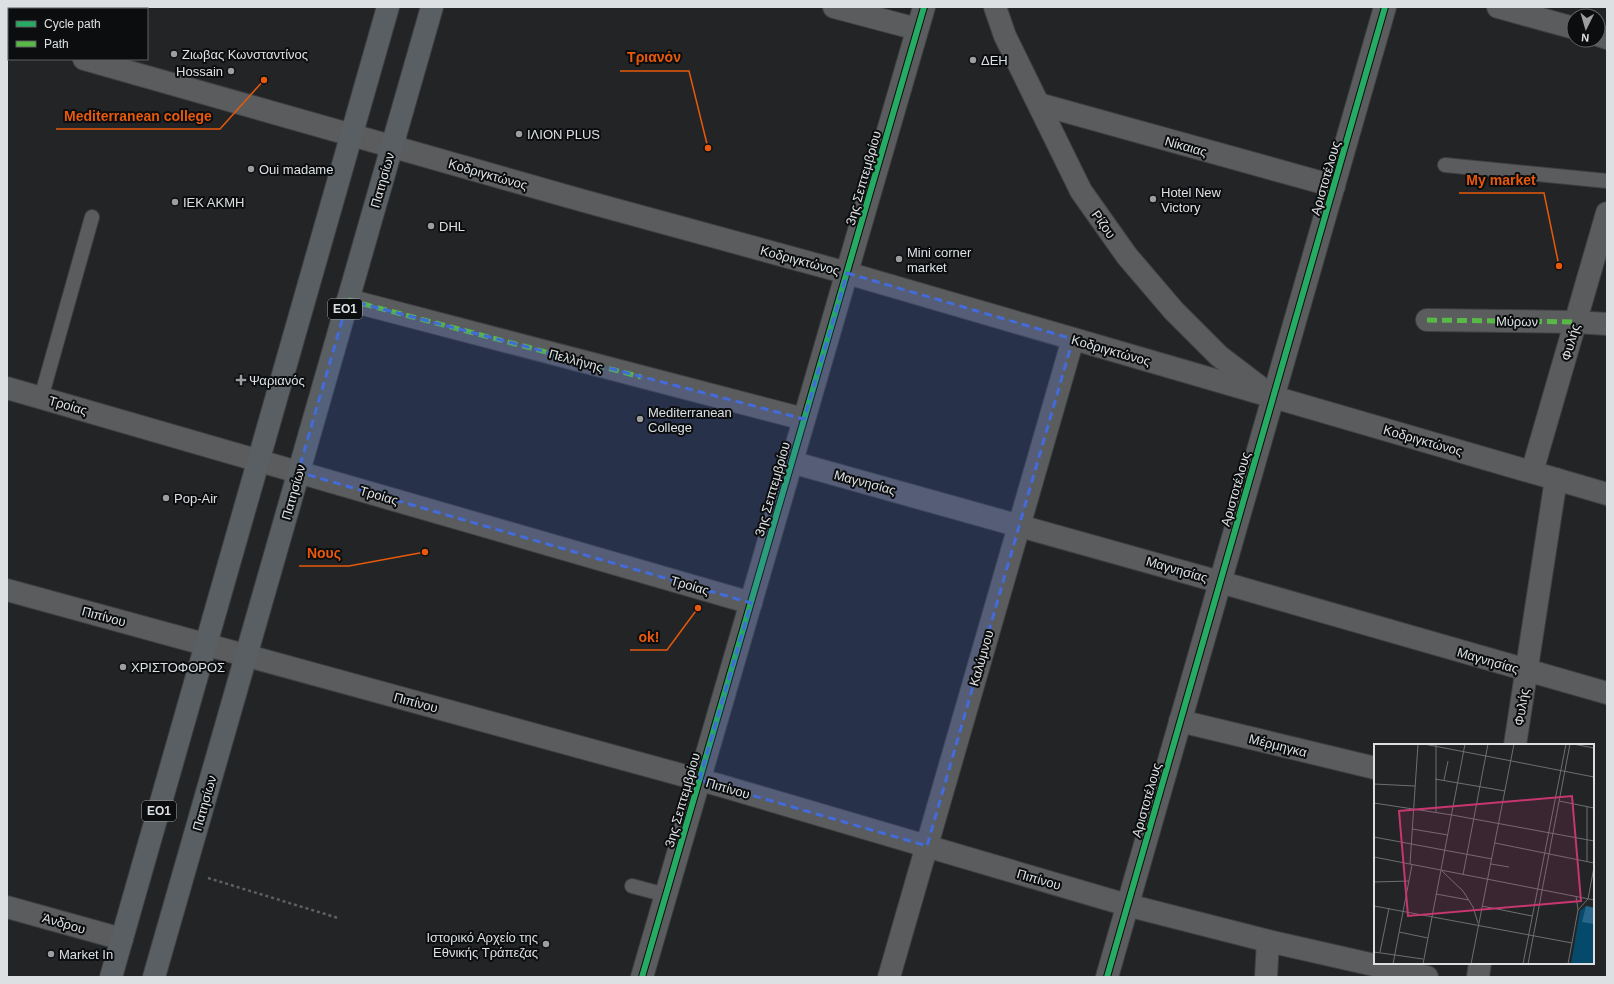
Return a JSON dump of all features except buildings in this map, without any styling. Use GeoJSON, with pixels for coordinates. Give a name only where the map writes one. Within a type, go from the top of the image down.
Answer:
{"type":"FeatureCollection","features":[{"type":"Feature","properties":{"kind":"main road","name":"ΕΟ1"},"geometry":{"type":"LineString","coordinates":[[111,977],[388,7]]}},
{"type":"Feature","properties":{"kind":"main road","name":"Πατησίων"},"geometry":{"type":"LineString","coordinates":[[154,977],[432,7]]}},
{"type":"Feature","properties":{"kind":"street"},"geometry":{"type":"LineString","coordinates":[[834,7],[917,30]]}},
{"type":"Feature","properties":{"kind":"street","name":"3ης Σεπτεμβρίου"},"geometry":{"type":"LineString","coordinates":[[642,977],[924,7]]}},
{"type":"Feature","properties":{"kind":"street","name":"Ρίζου"},"geometry":{"type":"LineString","coordinates":[[995,7],[1005,36],[1081,191],[1127,256],[1174,311],[1218,356],[1273,397]]}},
{"type":"Feature","properties":{"kind":"street","name":"Αριστοτέλους"},"geometry":{"type":"LineString","coordinates":[[1107,977],[1385,7]]}},
{"type":"Feature","properties":{"kind":"street"},"geometry":{"type":"LineString","coordinates":[[1498,7],[1566,26]]}},
{"type":"Feature","properties":{"kind":"street","name":"Κοδριγκτώνος"},"geometry":{"type":"LineString","coordinates":[[88,60],[584,201],[847,273],[1607,494]]}},
{"type":"Feature","properties":{"kind":"street","name":"Νίκαιας"},"geometry":{"type":"LineString","coordinates":[[1039,104],[1334,186]]}},
{"type":"Feature","properties":{"kind":"street","name":"Φυλής"},"geometry":{"type":"LineString","coordinates":[[1532,472],[1607,213]]}},
{"type":"Feature","properties":{"kind":"street","name":"Πελλήνης"},"geometry":{"type":"LineString","coordinates":[[348,300],[804,419]]}},
{"type":"Feature","properties":{"kind":"street","name":"Μύρων"},"geometry":{"type":"LineString","coordinates":[[1427,320],[1576,322],[1607,324]]}},
{"type":"Feature","properties":{"kind":"street","name":"Καλύμνου"},"geometry":{"type":"LineString","coordinates":[[889,977],[1073,339]]}},
{"type":"Feature","properties":{"kind":"street","name":"Τροίας"},"geometry":{"type":"LineString","coordinates":[[7,388],[751,602]]}},
{"type":"Feature","properties":{"kind":"street","name":"Μαγνησίας"},"geometry":{"type":"LineString","coordinates":[[791,462],[1020,525],[1607,693]]}},
{"type":"Feature","properties":{"kind":"street","name":"Φυλής"},"geometry":{"type":"LineString","coordinates":[[1515,744],[1556,479]]}},
{"type":"Feature","properties":{"kind":"street","name":"Πιπίνου"},"geometry":{"type":"LineString","coordinates":[[7,590],[699,780],[1127,905],[1268,941],[1427,977]]}},
{"type":"Feature","properties":{"kind":"street","name":"Μέρμηγκα"},"geometry":{"type":"LineString","coordinates":[[1180,721],[1374,768]]}},
{"type":"Feature","properties":{"kind":"street","name":"Άνδρου"},"geometry":{"type":"LineString","coordinates":[[7,907],[122,939]]}},
{"type":"Feature","properties":{"kind":"street"},"geometry":{"type":"LineString","coordinates":[[1266,977],[1268,941]]}},
{"type":"Feature","properties":{"kind":"street"},"geometry":{"type":"LineString","coordinates":[[1478,977],[1480,964]]}},
{"type":"Feature","properties":{"kind":"lane"},"geometry":{"type":"LineString","coordinates":[[1446,164],[1607,181]]}},
{"type":"Feature","properties":{"kind":"lane"},"geometry":{"type":"LineString","coordinates":[[42,398],[92,217]]}},
{"type":"Feature","properties":{"kind":"lane"},"geometry":{"type":"LineString","coordinates":[[632,886],[666,895]]}},
{"type":"Feature","properties":{"kind":"path"},"geometry":{"type":"LineString","coordinates":[[205,877],[338,918]]}},
{"type":"Feature","properties":{"kind":"highlighted area"},"geometry":{"type":"Polygon","coordinates":[[[847,273],[1073,339],[927,846],[699,780],[751,603],[298,472],[348,300],[804,419],[847,273]]]}},
{"type":"Feature","properties":{"kind":"marked path"},"geometry":{"type":"LineString","coordinates":[[348,300],[641,377]]}},
{"type":"Feature","properties":{"kind":"marked path"},"geometry":{"type":"LineString","coordinates":[[1427,320],[1576,322]]}},
{"type":"Feature","properties":{"kind":"cycle path"},"geometry":{"type":"LineString","coordinates":[[642,977],[924,7]]}},
{"type":"Feature","properties":{"kind":"cycle path"},"geometry":{"type":"LineString","coordinates":[[1107,977],[1385,7]]}},
{"type":"Feature","properties":{"kind":"place","name":"Ζιωβας Κωνσταντίνος"},"geometry":{"type":"Point","coordinates":[174,54]}},
{"type":"Feature","properties":{"kind":"place","name":"ΔΕΗ"},"geometry":{"type":"Point","coordinates":[973,60]}},
{"type":"Feature","properties":{"kind":"place","name":"Hossain"},"geometry":{"type":"Point","coordinates":[231,71]}},
{"type":"Feature","properties":{"kind":"place","name":"Mediterranean college"},"geometry":{"type":"Point","coordinates":[264,80]}},
{"type":"Feature","properties":{"kind":"place","name":"ΙΛΙΟΝ PLUS"},"geometry":{"type":"Point","coordinates":[519,134]}},
{"type":"Feature","properties":{"kind":"place","name":"Τριανόν"},"geometry":{"type":"Point","coordinates":[708,148]}},
{"type":"Feature","properties":{"kind":"place","name":"Oui madame"},"geometry":{"type":"Point","coordinates":[251,169]}},
{"type":"Feature","properties":{"kind":"place","name":"Hotel New Victory"},"geometry":{"type":"Point","coordinates":[1153,199]}},
{"type":"Feature","properties":{"kind":"place","name":"ΙΕΚ ΑΚΜΗ"},"geometry":{"type":"Point","coordinates":[175,202]}},
{"type":"Feature","properties":{"kind":"place","name":"DHL"},"geometry":{"type":"Point","coordinates":[431,226]}},
{"type":"Feature","properties":{"kind":"place","name":"Mini corner market"},"geometry":{"type":"Point","coordinates":[899,259]}},
{"type":"Feature","properties":{"kind":"place","name":"My market"},"geometry":{"type":"Point","coordinates":[1559,266]}},
{"type":"Feature","properties":{"kind":"place","name":"Ψαριανός"},"geometry":{"type":"Point","coordinates":[241,380]}},
{"type":"Feature","properties":{"kind":"place","name":"Mediterranean College"},"geometry":{"type":"Point","coordinates":[640,419]}},
{"type":"Feature","properties":{"kind":"place","name":"Pop-Air"},"geometry":{"type":"Point","coordinates":[166,498]}},
{"type":"Feature","properties":{"kind":"place","name":"Νους"},"geometry":{"type":"Point","coordinates":[425,552]}},
{"type":"Feature","properties":{"kind":"place","name":"ok!"},"geometry":{"type":"Point","coordinates":[698,608]}},
{"type":"Feature","properties":{"kind":"place","name":"ΧΡΙΣΤΟΦΟΡΟΣ"},"geometry":{"type":"Point","coordinates":[123,667]}},
{"type":"Feature","properties":{"kind":"place","name":"Ιστορικό Αρχείο της Εθνικής Τράπεζας"},"geometry":{"type":"Point","coordinates":[546,944]}},
{"type":"Feature","properties":{"kind":"place","name":"Market In"},"geometry":{"type":"Point","coordinates":[51,954]}}]}
